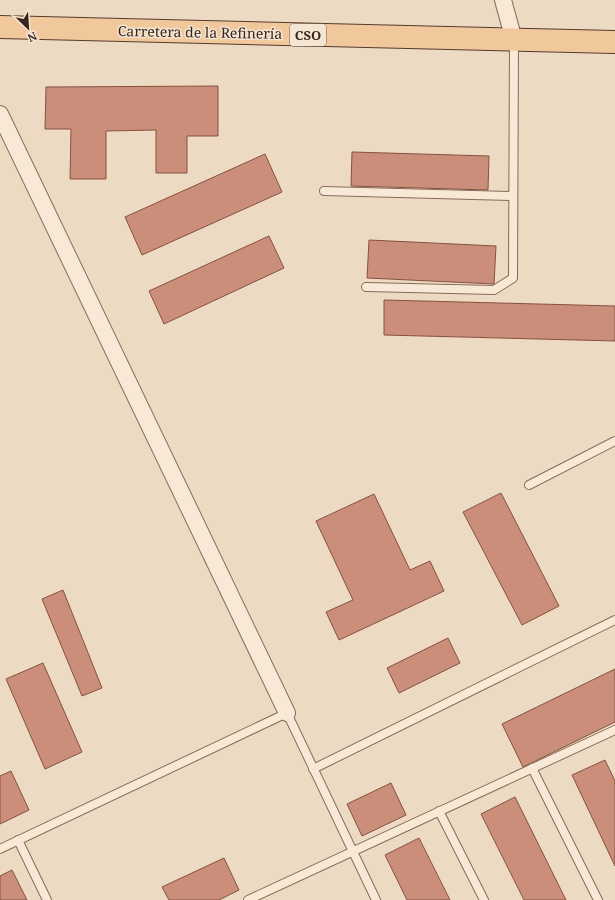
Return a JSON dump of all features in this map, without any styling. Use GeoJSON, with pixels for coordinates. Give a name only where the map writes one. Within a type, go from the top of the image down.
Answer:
{"type":"FeatureCollection","features":[{"type":"Feature","properties":{"kind":"main road","name":"Carretera de la Refinería"},"geometry":{"type":"LineString","coordinates":[[0,27],[615,42]]}},
{"type":"Feature","properties":{"kind":"street"},"geometry":{"type":"LineString","coordinates":[[503,0],[514,40]]}},
{"type":"Feature","properties":{"kind":"street"},"geometry":{"type":"LineString","coordinates":[[0,114],[287,713]]}},
{"type":"Feature","properties":{"kind":"lane"},"geometry":{"type":"LineString","coordinates":[[366,287],[494,290],[513,278],[514,40]]}},
{"type":"Feature","properties":{"kind":"lane"},"geometry":{"type":"LineString","coordinates":[[324,191],[513,196]]}},
{"type":"Feature","properties":{"kind":"lane"},"geometry":{"type":"LineString","coordinates":[[529,485],[615,441]]}},
{"type":"Feature","properties":{"kind":"lane"},"geometry":{"type":"LineString","coordinates":[[313,769],[615,620]]}},
{"type":"Feature","properties":{"kind":"lane"},"geometry":{"type":"LineString","coordinates":[[0,849],[287,713],[376,900]]}},
{"type":"Feature","properties":{"kind":"lane"},"geometry":{"type":"LineString","coordinates":[[248,900],[615,730]]}},
{"type":"Feature","properties":{"kind":"lane"},"geometry":{"type":"LineString","coordinates":[[532,768],[598,900]]}},
{"type":"Feature","properties":{"kind":"lane"},"geometry":{"type":"LineString","coordinates":[[439,811],[484,900]]}},
{"type":"Feature","properties":{"kind":"lane"},"geometry":{"type":"LineString","coordinates":[[18,840],[47,900]]}},
{"type":"Feature","properties":{"kind":"building"},"geometry":{"type":"Polygon","coordinates":[[[218,86],[218,136],[187,136],[187,173],[156,173],[156,130],[106,131],[106,179],[70,179],[71,129],[45,129],[46,87],[218,86]]]}},
{"type":"Feature","properties":{"kind":"building"},"geometry":{"type":"Polygon","coordinates":[[[352,152],[489,156],[488,190],[351,186],[352,152]]]}},
{"type":"Feature","properties":{"kind":"building"},"geometry":{"type":"Polygon","coordinates":[[[265,154],[282,192],[142,255],[125,217],[265,154]]]}},
{"type":"Feature","properties":{"kind":"building"},"geometry":{"type":"Polygon","coordinates":[[[269,236],[284,268],[164,324],[149,291],[269,236]]]}},
{"type":"Feature","properties":{"kind":"building"},"geometry":{"type":"Polygon","coordinates":[[[369,240],[496,246],[494,284],[367,278],[369,240]]]}},
{"type":"Feature","properties":{"kind":"building"},"geometry":{"type":"Polygon","coordinates":[[[384,300],[615,306],[615,341],[384,335],[384,300]]]}},
{"type":"Feature","properties":{"kind":"building"},"geometry":{"type":"Polygon","coordinates":[[[501,493],[559,606],[522,625],[463,512],[501,493]]]}},
{"type":"Feature","properties":{"kind":"building"},"geometry":{"type":"Polygon","coordinates":[[[374,494],[410,570],[430,561],[444,591],[339,640],[326,612],[353,600],[316,521],[374,494]]]}},
{"type":"Feature","properties":{"kind":"building"},"geometry":{"type":"Polygon","coordinates":[[[63,590],[102,688],[82,696],[42,599],[63,590]]]}},
{"type":"Feature","properties":{"kind":"building"},"geometry":{"type":"Polygon","coordinates":[[[448,638],[460,663],[399,693],[387,668],[448,638]]]}},
{"type":"Feature","properties":{"kind":"building"},"geometry":{"type":"Polygon","coordinates":[[[43,663],[82,752],[45,769],[6,679],[43,663]]]}},
{"type":"Feature","properties":{"kind":"building"},"geometry":{"type":"Polygon","coordinates":[[[615,669],[615,722],[523,767],[502,724],[615,669]]]}},
{"type":"Feature","properties":{"kind":"building"},"geometry":{"type":"Polygon","coordinates":[[[605,760],[615,781],[615,866],[572,775],[605,760]]]}},
{"type":"Feature","properties":{"kind":"building"},"geometry":{"type":"Polygon","coordinates":[[[11,771],[29,810],[0,824],[0,776],[11,771]]]}},
{"type":"Feature","properties":{"kind":"building"},"geometry":{"type":"Polygon","coordinates":[[[391,783],[406,815],[362,836],[347,804],[391,783]]]}},
{"type":"Feature","properties":{"kind":"building"},"geometry":{"type":"Polygon","coordinates":[[[515,797],[566,900],[524,900],[481,814],[515,797]]]}},
{"type":"Feature","properties":{"kind":"building"},"geometry":{"type":"Polygon","coordinates":[[[419,838],[450,900],[407,900],[385,855],[419,838]]]}},
{"type":"Feature","properties":{"kind":"building"},"geometry":{"type":"Polygon","coordinates":[[[224,858],[239,890],[219,900],[169,900],[162,887],[224,858]]]}},
{"type":"Feature","properties":{"kind":"building"},"geometry":{"type":"Polygon","coordinates":[[[12,870],[27,900],[0,900],[0,876],[12,870]]]}}]}
